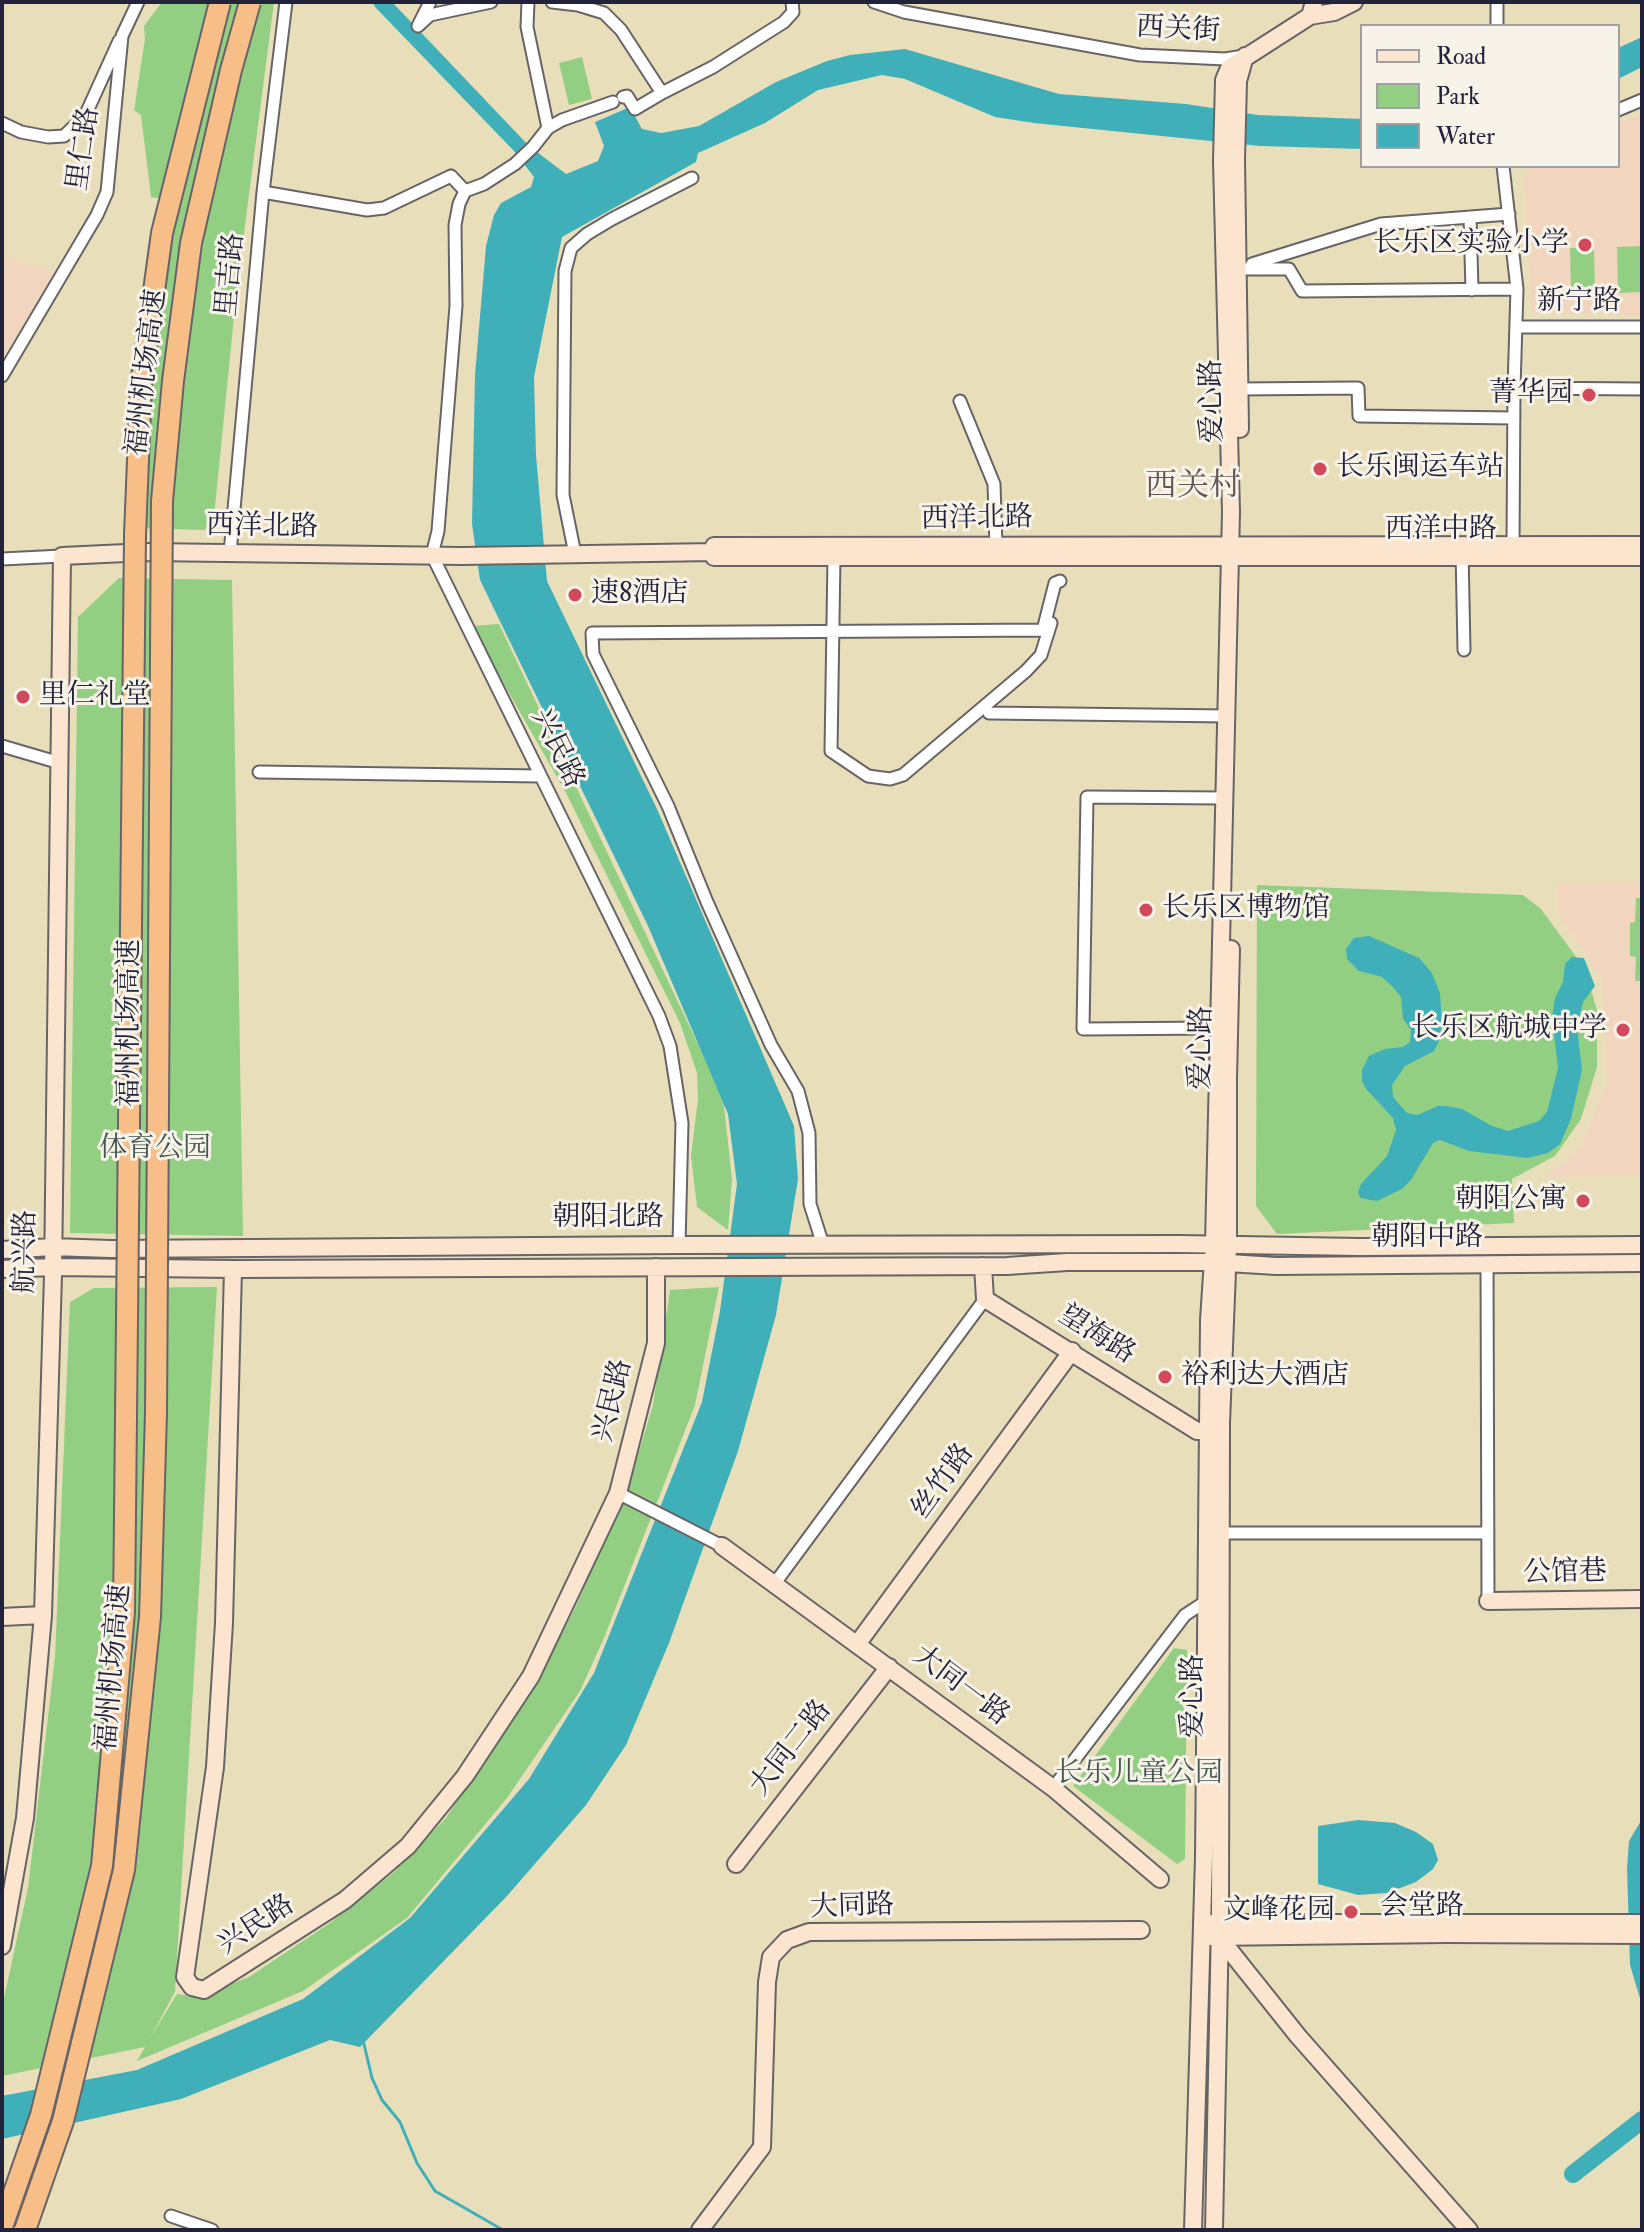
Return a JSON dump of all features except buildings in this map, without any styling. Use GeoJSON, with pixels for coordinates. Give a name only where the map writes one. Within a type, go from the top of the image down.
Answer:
{"type":"FeatureCollection","features":[{"type":"Feature","properties":{"kind":"highway","name":"福州机场高速"},"geometry":{"type":"LineString","coordinates":[[2,2227],[41,2115],[102,1866],[124,1612],[135,535],[141,385],[162,233],[220,2]]}},
{"type":"Feature","properties":{"kind":"highway","name":"福州机场高速"},"geometry":{"type":"LineString","coordinates":[[25,2230],[63,2121],[124,1870],[144,1680],[150,1617],[156,1413],[162,501],[173,381],[191,243],[250,2]]}},
{"type":"Feature","properties":{"kind":"main road"},"geometry":{"type":"LineString","coordinates":[[1245,56],[1312,9],[1334,12],[1354,2]]}},
{"type":"Feature","properties":{"kind":"main road","name":"爱心路"},"geometry":{"type":"LineString","coordinates":[[1214,2230],[1220,1930],[1218,1028],[1235,550],[1229,160],[1231,81],[1245,56]]}},
{"type":"Feature","properties":{"kind":"main road","name":"爱心路"},"geometry":{"type":"LineString","coordinates":[[1193,2230],[1202,1930],[1208,1431],[1228,1078],[1239,389],[1232,270]]}},
{"type":"Feature","properties":{"kind":"main road","name":"西洋北路"},"geometry":{"type":"LineString","coordinates":[[62,556],[147,552],[552,555],[1070,544],[1235,550]]}},
{"type":"Feature","properties":{"kind":"main road","name":"西洋中路"},"geometry":{"type":"LineString","coordinates":[[1462,551],[1513,545],[1642,545]]}},
{"type":"Feature","properties":{"kind":"main road","name":"西洋北路"},"geometry":{"type":"LineString","coordinates":[[714,552],[834,557],[1235,550]]}},
{"type":"Feature","properties":{"kind":"main road","name":"西洋中路"},"geometry":{"type":"LineString","coordinates":[[1235,550],[1462,551],[1642,557]]}},
{"type":"Feature","properties":{"kind":"main road","name":"航兴路"},"geometry":{"type":"LineString","coordinates":[[2,1946],[25,1818],[43,1615],[53,1267],[62,556]]}},
{"type":"Feature","properties":{"kind":"main road","name":"朝阳北路"},"geometry":{"type":"LineString","coordinates":[[2,1250],[53,1247],[823,1245],[1220,1253]]}},
{"type":"Feature","properties":{"kind":"main road","name":"朝阳中路"},"geometry":{"type":"LineString","coordinates":[[1220,1253],[1360,1247],[1642,1245]]}},
{"type":"Feature","properties":{"kind":"main road"},"geometry":{"type":"LineString","coordinates":[[1440,1246],[1440,1265]]}},
{"type":"Feature","properties":{"kind":"main road","name":"朝阳北路"},"geometry":{"type":"LineString","coordinates":[[2,1269],[983,1266],[1220,1253]]}},
{"type":"Feature","properties":{"kind":"main road","name":"朝阳中路"},"geometry":{"type":"LineString","coordinates":[[1220,1253],[1276,1266],[1642,1263]]}},
{"type":"Feature","properties":{"kind":"main road"},"geometry":{"type":"LineString","coordinates":[[983,1266],[985,1299]]}},
{"type":"Feature","properties":{"kind":"main road","name":"兴民路"},"geometry":{"type":"LineString","coordinates":[[233,1269],[224,1623],[215,1767],[185,1977],[192,1987],[204,1990],[345,1900],[408,1846],[465,1776],[531,1676],[618,1493],[656,1343],[656,1267]]}},
{"type":"Feature","properties":{"kind":"main road","name":"望海路"},"geometry":{"type":"LineString","coordinates":[[985,1299],[1197,1431],[1208,1431]]}},
{"type":"Feature","properties":{"kind":"main road","name":"丝竹路"},"geometry":{"type":"LineString","coordinates":[[858,1643],[1072,1351]]}},
{"type":"Feature","properties":{"kind":"main road","name":"大同一路"},"geometry":{"type":"LineString","coordinates":[[722,1546],[1053,1788],[1160,1879]]}},
{"type":"Feature","properties":{"kind":"main road","name":"公馆巷"},"geometry":{"type":"LineString","coordinates":[[1488,1601],[1642,1599]]}},
{"type":"Feature","properties":{"kind":"main road"},"geometry":{"type":"LineString","coordinates":[[2,1617],[43,1615]]}},
{"type":"Feature","properties":{"kind":"main road","name":"大同二路"},"geometry":{"type":"LineString","coordinates":[[736,1864],[889,1667]]}},
{"type":"Feature","properties":{"kind":"main road","name":"会堂路"},"geometry":{"type":"LineString","coordinates":[[1220,1930],[1596,1929],[1642,1923]]}},
{"type":"Feature","properties":{"kind":"main road","name":"会堂路"},"geometry":{"type":"LineString","coordinates":[[1596,1929],[1642,1935]]}},
{"type":"Feature","properties":{"kind":"main road","name":"大同路"},"geometry":{"type":"LineString","coordinates":[[700,2230],[762,2147],[767,1982],[771,1957],[787,1940],[809,1932],[1141,1930]]}},
{"type":"Feature","properties":{"kind":"main road"},"geometry":{"type":"LineString","coordinates":[[1202,1930],[1220,1930],[1298,2036],[1469,2230]]}},
{"type":"Feature","properties":{"kind":"street","name":"里仁路"},"geometry":{"type":"LineString","coordinates":[[2,376],[97,215],[107,192],[122,36],[138,2]]}},
{"type":"Feature","properties":{"kind":"street","name":"里吉路"},"geometry":{"type":"LineString","coordinates":[[230,553],[263,192],[286,2]]}},
{"type":"Feature","properties":{"kind":"street"},"geometry":{"type":"LineString","coordinates":[[430,2],[418,26],[430,15],[491,2]]}},
{"type":"Feature","properties":{"kind":"street"},"geometry":{"type":"LineString","coordinates":[[528,2],[527,27],[548,128]]}},
{"type":"Feature","properties":{"kind":"street"},"geometry":{"type":"LineString","coordinates":[[552,2],[578,5],[604,13],[621,30],[662,93]]}},
{"type":"Feature","properties":{"kind":"street"},"geometry":{"type":"LineString","coordinates":[[432,555],[438,531],[455,321],[455,225],[465,191],[484,184],[515,164],[548,128],[562,120],[627,96],[635,109],[713,67],[784,22],[793,12],[792,2]]}},
{"type":"Feature","properties":{"kind":"street","name":"西关街"},"geometry":{"type":"LineString","coordinates":[[874,2],[904,12],[1140,55],[1225,59],[1245,56]]}},
{"type":"Feature","properties":{"kind":"street"},"geometry":{"type":"LineString","coordinates":[[1497,2],[1497,24]]}},
{"type":"Feature","properties":{"kind":"street"},"geometry":{"type":"LineString","coordinates":[[2,123],[21,132],[48,137],[64,136],[85,116],[122,36]]}},
{"type":"Feature","properties":{"kind":"street"},"geometry":{"type":"LineString","coordinates":[[1620,109],[1642,100]]}},
{"type":"Feature","properties":{"kind":"street"},"geometry":{"type":"LineString","coordinates":[[1503,168],[1517,289],[1513,545]]}},
{"type":"Feature","properties":{"kind":"street"},"geometry":{"type":"LineString","coordinates":[[263,192],[367,210],[384,208],[451,176],[465,191]]}},
{"type":"Feature","properties":{"kind":"street"},"geometry":{"type":"LineString","coordinates":[[575,554],[563,495],[565,271],[571,248],[612,219],[692,178]]}},
{"type":"Feature","properties":{"kind":"street"},"geometry":{"type":"LineString","coordinates":[[1232,270],[1381,224],[1509,214]]}},
{"type":"Feature","properties":{"kind":"street"},"geometry":{"type":"LineString","coordinates":[[1470,217],[1472,290]]}},
{"type":"Feature","properties":{"kind":"street"},"geometry":{"type":"LineString","coordinates":[[1232,270],[1289,269],[1302,291],[1517,289]]}},
{"type":"Feature","properties":{"kind":"street","name":"新宁路"},"geometry":{"type":"LineString","coordinates":[[1516,327],[1642,327]]}},
{"type":"Feature","properties":{"kind":"street"},"geometry":{"type":"LineString","coordinates":[[1239,389],[1358,388],[1359,416],[1514,418]]}},
{"type":"Feature","properties":{"kind":"street"},"geometry":{"type":"LineString","coordinates":[[1514,388],[1642,389]]}},
{"type":"Feature","properties":{"kind":"street"},"geometry":{"type":"LineString","coordinates":[[960,401],[994,484],[996,547]]}},
{"type":"Feature","properties":{"kind":"street"},"geometry":{"type":"LineString","coordinates":[[1462,551],[1464,650]]}},
{"type":"Feature","properties":{"kind":"street","name":"兴民路"},"geometry":{"type":"LineString","coordinates":[[432,555],[659,1016],[670,1046],[682,1123],[679,1245]]}},
{"type":"Feature","properties":{"kind":"street"},"geometry":{"type":"LineString","coordinates":[[834,557],[831,751],[868,776],[890,779],[903,775],[1041,655],[1060,581],[1063,555]]}},
{"type":"Feature","properties":{"kind":"street"},"geometry":{"type":"LineString","coordinates":[[2,559],[62,556]]}},
{"type":"Feature","properties":{"kind":"street"},"geometry":{"type":"LineString","coordinates":[[823,1245],[810,1204],[809,1133],[798,1091],[771,1045],[668,806],[593,654],[592,633],[1043,630],[1055,583],[1060,581]]}},
{"type":"Feature","properties":{"kind":"street"},"geometry":{"type":"LineString","coordinates":[[989,713],[1227,716]]}},
{"type":"Feature","properties":{"kind":"street"},"geometry":{"type":"LineString","coordinates":[[2,746],[60,763]]}},
{"type":"Feature","properties":{"kind":"street"},"geometry":{"type":"LineString","coordinates":[[259,772],[540,776]]}},
{"type":"Feature","properties":{"kind":"street"},"geometry":{"type":"LineString","coordinates":[[1218,1028],[1083,1029],[1087,797],[1225,798]]}},
{"type":"Feature","properties":{"kind":"street"},"geometry":{"type":"LineString","coordinates":[[1487,1264],[1488,1601]]}},
{"type":"Feature","properties":{"kind":"street"},"geometry":{"type":"LineString","coordinates":[[775,1583],[985,1299]]}},
{"type":"Feature","properties":{"kind":"street"},"geometry":{"type":"LineString","coordinates":[[618,1493],[722,1546]]}},
{"type":"Feature","properties":{"kind":"street"},"geometry":{"type":"LineString","coordinates":[[1221,1533],[1488,1533]]}},
{"type":"Feature","properties":{"kind":"street"},"geometry":{"type":"LineString","coordinates":[[1053,1788],[1185,1615],[1208,1600]]}},
{"type":"Feature","properties":{"kind":"street"},"geometry":{"type":"LineString","coordinates":[[171,2216],[212,2230]]}},
{"type":"Feature","properties":{"kind":"shaded area","name":"长乐区实验小学"},"geometry":{"type":"Polygon","coordinates":[[[1642,114],[1642,315],[1532,313],[1524,176],[1530,168],[1620,168],[1620,124],[1642,114]]]}},
{"type":"Feature","properties":{"kind":"shaded area"},"geometry":{"type":"Polygon","coordinates":[[[2,256],[55,272],[2,359],[2,256]]]}},
{"type":"Feature","properties":{"kind":"shaded area","name":"长乐区航城中学"},"geometry":{"type":"Polygon","coordinates":[[[1642,882],[1642,1176],[1546,1177],[1581,1147],[1607,1082],[1602,979],[1558,913],[1558,883],[1642,882]]]}},
{"type":"Feature","properties":{"kind":"green space"},"geometry":{"type":"Polygon","coordinates":[[[162,2],[274,2],[237,287],[214,517],[205,530],[138,528],[146,400],[173,201],[151,197],[141,115],[134,110],[145,39],[144,26],[162,2]]]}},
{"type":"Feature","properties":{"kind":"green space"},"geometry":{"type":"Polygon","coordinates":[[[582,57],[592,99],[569,105],[559,63],[582,57]]]}},
{"type":"Feature","properties":{"kind":"green space"},"geometry":{"type":"Polygon","coordinates":[[[1642,246],[1642,292],[1618,293],[1617,247],[1642,246]]]}},
{"type":"Feature","properties":{"kind":"green space"},"geometry":{"type":"Polygon","coordinates":[[[1570,248],[1594,248],[1595,294],[1571,294],[1570,248]]]}},
{"type":"Feature","properties":{"kind":"green space","name":"体育公园"},"geometry":{"type":"Polygon","coordinates":[[[119,578],[232,580],[243,1236],[70,1233],[78,617],[119,578]]]}},
{"type":"Feature","properties":{"kind":"green space"},"geometry":{"type":"Polygon","coordinates":[[[499,624],[723,1097],[732,1179],[728,1230],[697,1207],[691,1156],[698,1099],[697,1073],[680,1023],[566,793],[471,626],[499,624]]]}},
{"type":"Feature","properties":{"kind":"green space"},"geometry":{"type":"Polygon","coordinates":[[[1257,885],[1523,895],[1541,909],[1585,969],[1597,1010],[1597,1067],[1581,1119],[1555,1156],[1512,1179],[1514,1223],[1277,1234],[1256,1206],[1257,885]]]}},
{"type":"Feature","properties":{"kind":"green space"},"geometry":{"type":"Polygon","coordinates":[[[1636,898],[1642,898],[1642,981],[1635,981],[1636,957],[1630,956],[1630,923],[1635,922],[1636,898]]]}},
{"type":"Feature","properties":{"kind":"green space"},"geometry":{"type":"Polygon","coordinates":[[[217,1287],[175,1992],[150,2038],[177,1994],[198,1997],[249,1977],[330,1923],[393,1873],[446,1818],[543,1671],[578,1602],[630,1482],[653,1405],[670,1290],[719,1287],[695,1405],[604,1638],[580,1691],[507,1798],[407,1918],[303,1991],[137,2061],[145,2047],[2,2076],[2,2007],[28,1888],[55,1657],[70,1302],[94,1288],[217,1287]]]}},
{"type":"Feature","properties":{"kind":"green space","name":"长乐儿童公园"},"geometry":{"type":"Polygon","coordinates":[[[1174,1648],[1187,1650],[1185,1859],[1177,1864],[1073,1786],[1174,1648]]]}},
{"type":"Feature","properties":{"kind":"water"},"geometry":{"type":"Polygon","coordinates":[[[372,2],[392,2],[529,146],[566,174],[598,161],[604,146],[595,122],[630,107],[642,129],[661,133],[699,126],[776,82],[827,61],[850,55],[905,49],[1059,94],[1186,104],[1258,115],[1360,119],[1360,149],[1260,146],[995,117],[905,79],[882,75],[818,90],[765,123],[698,153],[696,162],[562,237],[534,377],[536,455],[547,581],[657,809],[794,1126],[798,1179],[776,1315],[738,1451],[669,1643],[626,1745],[586,1805],[507,1896],[360,2047],[330,2040],[181,2099],[2,2139],[2,2096],[137,2070],[303,1999],[410,1918],[529,1779],[594,1673],[702,1402],[720,1311],[737,1184],[728,1114],[648,926],[480,580],[472,524],[475,375],[486,246],[494,215],[501,203],[531,187],[534,177],[514,151],[372,2]]]}},
{"type":"Feature","properties":{"kind":"water"},"geometry":{"type":"Polygon","coordinates":[[[1642,37],[1642,67],[1620,78],[1620,47],[1642,37]]]}},
{"type":"Feature","properties":{"kind":"water"},"geometry":{"type":"Polygon","coordinates":[[[1369,936],[1419,958],[1432,973],[1440,993],[1442,1025],[1439,1041],[1434,1051],[1405,1066],[1392,1085],[1393,1097],[1407,1113],[1417,1115],[1446,1106],[1462,1109],[1508,1131],[1539,1121],[1547,1112],[1558,1068],[1552,1017],[1555,998],[1563,982],[1565,964],[1572,957],[1584,958],[1595,986],[1583,1002],[1577,1027],[1582,1070],[1571,1119],[1560,1144],[1548,1153],[1527,1158],[1469,1151],[1440,1140],[1433,1143],[1411,1180],[1402,1189],[1377,1201],[1360,1198],[1358,1192],[1361,1184],[1387,1156],[1396,1130],[1393,1118],[1366,1089],[1362,1070],[1369,1056],[1385,1049],[1403,1047],[1410,1042],[1411,1030],[1403,1019],[1401,997],[1392,986],[1382,977],[1359,971],[1347,959],[1346,949],[1354,938],[1369,936]]]}},
{"type":"Feature","properties":{"kind":"water"},"geometry":{"type":"Polygon","coordinates":[[[1642,1819],[1642,2005],[1630,1965],[1627,1868],[1629,1841],[1642,1819]]]}},
{"type":"Feature","properties":{"kind":"water"},"geometry":{"type":"Polygon","coordinates":[[[1358,1820],[1395,1823],[1416,1832],[1433,1844],[1438,1860],[1433,1869],[1416,1882],[1387,1893],[1358,1895],[1318,1884],[1318,1826],[1358,1820]]]}},
{"type":"Feature","properties":{"kind":"waterway"},"geometry":{"type":"LineString","coordinates":[[363,2040],[372,2078],[382,2100],[400,2122],[417,2163],[435,2191],[503,2230]]}},
{"type":"Feature","properties":{"kind":"waterway"},"geometry":{"type":"LineString","coordinates":[[1573,2174],[1642,2120]]}},
{"type":"Feature","properties":{"kind":"place","name":"长乐区实验小学"},"geometry":{"type":"Point","coordinates":[1585,245]}},
{"type":"Feature","properties":{"kind":"place","name":"菁华园"},"geometry":{"type":"Point","coordinates":[1589,395]}},
{"type":"Feature","properties":{"kind":"place","name":"长乐闽运车站"},"geometry":{"type":"Point","coordinates":[1320,469]}},
{"type":"Feature","properties":{"kind":"place","name":"速8酒店"},"geometry":{"type":"Point","coordinates":[575,595]}},
{"type":"Feature","properties":{"kind":"place","name":"里仁礼堂"},"geometry":{"type":"Point","coordinates":[23,697]}},
{"type":"Feature","properties":{"kind":"place","name":"长乐区博物馆"},"geometry":{"type":"Point","coordinates":[1146,910]}},
{"type":"Feature","properties":{"kind":"place","name":"长乐区航城中学"},"geometry":{"type":"Point","coordinates":[1623,1030]}},
{"type":"Feature","properties":{"kind":"place","name":"朝阳公寓"},"geometry":{"type":"Point","coordinates":[1583,1201]}},
{"type":"Feature","properties":{"kind":"place","name":"裕利达大酒店"},"geometry":{"type":"Point","coordinates":[1165,1377]}},
{"type":"Feature","properties":{"kind":"place","name":"文峰花园"},"geometry":{"type":"Point","coordinates":[1351,1912]}},
{"type":"Feature","properties":{"kind":"district","name":"西关村"},"geometry":{"type":"Point","coordinates":[1193,488]}}]}
